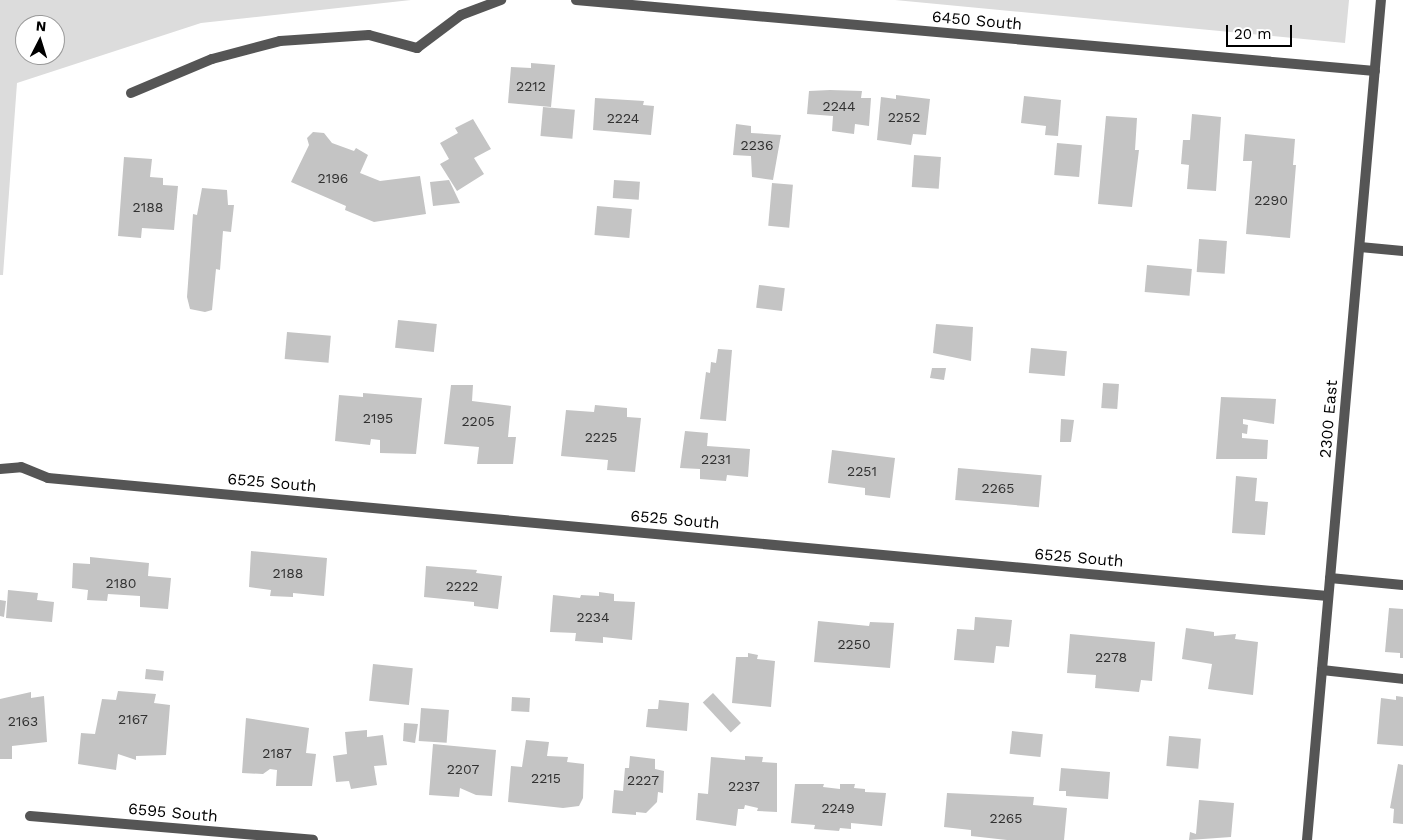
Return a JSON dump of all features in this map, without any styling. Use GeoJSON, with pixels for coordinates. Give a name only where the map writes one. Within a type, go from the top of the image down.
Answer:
{"type":"FeatureCollection","features":[{"type":"Feature","properties":{"kind":"street"},"geometry":{"type":"LineString","coordinates":[[131,93],[212,59],[280,41],[369,35],[417,48],[461,15],[501,0]]}},
{"type":"Feature","properties":{"kind":"street","name":"6450 South"},"geometry":{"type":"LineString","coordinates":[[576,0],[1375,71]]}},
{"type":"Feature","properties":{"kind":"street","name":"2300 East"},"geometry":{"type":"LineString","coordinates":[[1307,840],[1381,0]]}},
{"type":"Feature","properties":{"kind":"street"},"geometry":{"type":"LineString","coordinates":[[1360,247],[1403,251]]}},
{"type":"Feature","properties":{"kind":"street","name":"6525 South"},"geometry":{"type":"LineString","coordinates":[[0,469],[21,467],[48,478],[1328,596]]}},
{"type":"Feature","properties":{"kind":"street"},"geometry":{"type":"LineString","coordinates":[[1330,578],[1403,586]]}},
{"type":"Feature","properties":{"kind":"street"},"geometry":{"type":"LineString","coordinates":[[1322,670],[1403,679]]}},
{"type":"Feature","properties":{"kind":"street","name":"6595 South"},"geometry":{"type":"LineString","coordinates":[[30,816],[313,840]]}},
{"type":"Feature","properties":{"kind":"shaded area"},"geometry":{"type":"Polygon","coordinates":[[[0,0],[411,0],[201,23],[17,83],[3,275],[0,275],[0,0]]]}},
{"type":"Feature","properties":{"kind":"shaded area"},"geometry":{"type":"Polygon","coordinates":[[[895,0],[1349,0],[1345,43],[895,0]]]}},
{"type":"Feature","properties":{"kind":"building"},"geometry":{"type":"Polygon","coordinates":[[[531,63],[555,65],[551,107],[508,103],[511,67],[531,68],[531,63]]]}},
{"type":"Feature","properties":{"kind":"building"},"geometry":{"type":"Polygon","coordinates":[[[809,91],[862,91],[861,98],[871,98],[869,126],[855,124],[854,134],[832,131],[833,116],[807,114],[809,91]]]}},
{"type":"Feature","properties":{"kind":"building"},"geometry":{"type":"Polygon","coordinates":[[[896,95],[930,99],[926,135],[913,134],[911,145],[877,140],[881,97],[896,99],[896,95]]]}},
{"type":"Feature","properties":{"kind":"building"},"geometry":{"type":"Polygon","coordinates":[[[1024,96],[1061,100],[1058,136],[1045,135],[1046,126],[1021,123],[1024,96]]]}},
{"type":"Feature","properties":{"kind":"building"},"geometry":{"type":"Polygon","coordinates":[[[595,98],[644,101],[643,105],[654,106],[651,135],[593,130],[595,98]]]}},
{"type":"Feature","properties":{"kind":"building"},"geometry":{"type":"Polygon","coordinates":[[[543,107],[575,110],[572,139],[540,136],[543,107]]]}},
{"type":"Feature","properties":{"kind":"building"},"geometry":{"type":"Polygon","coordinates":[[[1192,114],[1221,117],[1216,191],[1187,189],[1189,165],[1181,164],[1183,140],[1190,140],[1192,114]]]}},
{"type":"Feature","properties":{"kind":"building"},"geometry":{"type":"Polygon","coordinates":[[[1106,116],[1137,118],[1135,150],[1139,150],[1132,207],[1098,204],[1106,116]]]}},
{"type":"Feature","properties":{"kind":"building"},"geometry":{"type":"Polygon","coordinates":[[[473,119],[491,149],[474,158],[484,174],[457,191],[440,164],[449,159],[440,143],[458,133],[455,128],[473,119]]]}},
{"type":"Feature","properties":{"kind":"building"},"geometry":{"type":"Polygon","coordinates":[[[736,124],[751,126],[751,133],[781,135],[773,180],[752,177],[751,156],[733,155],[736,124]]]}},
{"type":"Feature","properties":{"kind":"building"},"geometry":{"type":"Polygon","coordinates":[[[313,132],[324,133],[332,143],[354,151],[356,148],[368,155],[360,173],[380,181],[420,176],[426,214],[374,222],[345,210],[346,206],[291,182],[309,145],[307,138],[313,132]]]}},
{"type":"Feature","properties":{"kind":"building"},"geometry":{"type":"Polygon","coordinates":[[[1245,134],[1295,139],[1293,165],[1296,165],[1290,238],[1246,234],[1252,161],[1243,161],[1245,134]]]}},
{"type":"Feature","properties":{"kind":"building"},"geometry":{"type":"Polygon","coordinates":[[[1057,143],[1082,145],[1079,177],[1054,175],[1057,143]]]}},
{"type":"Feature","properties":{"kind":"building"},"geometry":{"type":"Polygon","coordinates":[[[914,155],[941,157],[939,189],[912,187],[914,155]]]}},
{"type":"Feature","properties":{"kind":"building"},"geometry":{"type":"Polygon","coordinates":[[[124,157],[152,159],[150,177],[163,178],[163,185],[178,186],[174,230],[142,228],[141,238],[118,236],[124,157]]]}},
{"type":"Feature","properties":{"kind":"building"},"geometry":{"type":"Polygon","coordinates":[[[449,180],[460,203],[433,206],[430,182],[449,180]]]}},
{"type":"Feature","properties":{"kind":"building"},"geometry":{"type":"Polygon","coordinates":[[[614,180],[640,182],[639,200],[613,198],[614,180]]]}},
{"type":"Feature","properties":{"kind":"building"},"geometry":{"type":"Polygon","coordinates":[[[772,183],[793,185],[789,228],[768,226],[772,183]]]}},
{"type":"Feature","properties":{"kind":"building"},"geometry":{"type":"Polygon","coordinates":[[[202,188],[227,190],[228,205],[234,205],[231,232],[223,231],[220,270],[216,269],[212,310],[205,312],[190,309],[187,297],[193,214],[197,215],[202,188]]]}},
{"type":"Feature","properties":{"kind":"building"},"geometry":{"type":"Polygon","coordinates":[[[597,206],[632,209],[629,238],[594,235],[597,206]]]}},
{"type":"Feature","properties":{"kind":"building"},"geometry":{"type":"Polygon","coordinates":[[[1199,239],[1227,241],[1225,274],[1197,272],[1199,239]]]}},
{"type":"Feature","properties":{"kind":"building"},"geometry":{"type":"Polygon","coordinates":[[[1147,265],[1192,269],[1189,296],[1145,292],[1147,265]]]}},
{"type":"Feature","properties":{"kind":"building"},"geometry":{"type":"Polygon","coordinates":[[[759,285],[785,288],[782,311],[756,308],[759,285]]]}},
{"type":"Feature","properties":{"kind":"building"},"geometry":{"type":"Polygon","coordinates":[[[398,320],[437,324],[434,352],[395,348],[398,320]]]}},
{"type":"Feature","properties":{"kind":"building"},"geometry":{"type":"Polygon","coordinates":[[[936,324],[973,327],[971,361],[933,353],[936,324]]]}},
{"type":"Feature","properties":{"kind":"building"},"geometry":{"type":"Polygon","coordinates":[[[287,332],[331,336],[328,363],[285,359],[287,332]]]}},
{"type":"Feature","properties":{"kind":"building"},"geometry":{"type":"Polygon","coordinates":[[[1031,348],[1067,351],[1065,376],[1029,373],[1031,348]]]}},
{"type":"Feature","properties":{"kind":"building"},"geometry":{"type":"Polygon","coordinates":[[[718,349],[732,350],[726,421],[700,419],[706,372],[710,373],[711,362],[716,363],[718,349]]]}},
{"type":"Feature","properties":{"kind":"building"},"geometry":{"type":"Polygon","coordinates":[[[932,368],[946,368],[944,380],[930,378],[932,368]]]}},
{"type":"Feature","properties":{"kind":"building"},"geometry":{"type":"Polygon","coordinates":[[[1103,383],[1119,384],[1117,409],[1101,408],[1103,383]]]}},
{"type":"Feature","properties":{"kind":"building"},"geometry":{"type":"Polygon","coordinates":[[[451,385],[473,385],[472,401],[511,406],[508,437],[516,437],[513,464],[477,464],[479,447],[444,444],[451,385]]]}},
{"type":"Feature","properties":{"kind":"building"},"geometry":{"type":"Polygon","coordinates":[[[363,393],[422,398],[416,454],[380,453],[380,440],[371,439],[370,445],[335,441],[339,395],[363,397],[363,393]]]}},
{"type":"Feature","properties":{"kind":"building"},"geometry":{"type":"Polygon","coordinates":[[[1221,397],[1276,399],[1274,424],[1243,419],[1243,424],[1248,425],[1247,434],[1242,433],[1242,438],[1268,440],[1267,459],[1216,459],[1221,397]]]}},
{"type":"Feature","properties":{"kind":"building"},"geometry":{"type":"Polygon","coordinates":[[[595,405],[627,408],[627,417],[641,418],[635,472],[607,470],[608,460],[561,456],[566,410],[594,412],[595,405]]]}},
{"type":"Feature","properties":{"kind":"building"},"geometry":{"type":"Polygon","coordinates":[[[1061,419],[1074,420],[1071,442],[1060,442],[1061,419]]]}},
{"type":"Feature","properties":{"kind":"building"},"geometry":{"type":"Polygon","coordinates":[[[685,431],[708,433],[707,446],[750,449],[748,477],[727,475],[726,481],[700,479],[700,469],[680,468],[685,431]]]}},
{"type":"Feature","properties":{"kind":"building"},"geometry":{"type":"Polygon","coordinates":[[[832,450],[895,458],[890,498],[865,495],[865,488],[828,483],[832,450]]]}},
{"type":"Feature","properties":{"kind":"building"},"geometry":{"type":"Polygon","coordinates":[[[958,468],[1042,475],[1039,507],[955,500],[958,468]]]}},
{"type":"Feature","properties":{"kind":"building"},"geometry":{"type":"Polygon","coordinates":[[[1236,476],[1257,478],[1255,501],[1268,502],[1265,535],[1232,533],[1236,476]]]}},
{"type":"Feature","properties":{"kind":"building"},"geometry":{"type":"Polygon","coordinates":[[[251,551],[327,558],[324,596],[293,593],[293,597],[270,596],[271,590],[249,587],[251,551]]]}},
{"type":"Feature","properties":{"kind":"building"},"geometry":{"type":"Polygon","coordinates":[[[90,557],[149,563],[148,576],[171,578],[168,609],[140,607],[140,596],[108,594],[107,601],[87,600],[88,590],[72,588],[73,563],[90,564],[90,557]]]}},
{"type":"Feature","properties":{"kind":"building"},"geometry":{"type":"Polygon","coordinates":[[[426,566],[477,570],[476,573],[502,576],[498,609],[474,606],[474,602],[424,597],[426,566]]]}},
{"type":"Feature","properties":{"kind":"building"},"geometry":{"type":"Polygon","coordinates":[[[8,590],[38,593],[37,600],[54,602],[52,622],[6,618],[8,590]]]}},
{"type":"Feature","properties":{"kind":"building"},"geometry":{"type":"Polygon","coordinates":[[[599,592],[614,594],[614,601],[635,602],[632,640],[603,637],[603,643],[575,641],[576,633],[550,632],[553,595],[580,598],[581,595],[599,596],[599,592]]]}},
{"type":"Feature","properties":{"kind":"building"},"geometry":{"type":"Polygon","coordinates":[[[0,600],[6,601],[4,617],[0,616],[0,600]]]}},
{"type":"Feature","properties":{"kind":"building"},"geometry":{"type":"Polygon","coordinates":[[[1389,608],[1403,609],[1403,658],[1400,658],[1400,653],[1385,652],[1389,608]]]}},
{"type":"Feature","properties":{"kind":"building"},"geometry":{"type":"Polygon","coordinates":[[[975,617],[1012,620],[1009,647],[996,646],[994,663],[954,660],[957,629],[974,630],[975,617]]]}},
{"type":"Feature","properties":{"kind":"building"},"geometry":{"type":"Polygon","coordinates":[[[818,621],[869,626],[870,622],[894,623],[890,668],[814,662],[818,621]]]}},
{"type":"Feature","properties":{"kind":"building"},"geometry":{"type":"Polygon","coordinates":[[[1186,628],[1214,632],[1214,636],[1236,634],[1235,639],[1258,642],[1253,695],[1208,689],[1212,664],[1182,659],[1186,628]]]}},
{"type":"Feature","properties":{"kind":"building"},"geometry":{"type":"Polygon","coordinates":[[[1070,634],[1155,642],[1152,681],[1141,680],[1139,692],[1095,688],[1096,675],[1067,673],[1070,634]]]}},
{"type":"Feature","properties":{"kind":"building"},"geometry":{"type":"Polygon","coordinates":[[[748,653],[758,655],[757,659],[775,661],[771,707],[732,703],[736,657],[748,657],[748,653]]]}},
{"type":"Feature","properties":{"kind":"building"},"geometry":{"type":"Polygon","coordinates":[[[373,664],[413,668],[409,705],[369,701],[373,664]]]}},
{"type":"Feature","properties":{"kind":"building"},"geometry":{"type":"Polygon","coordinates":[[[146,669],[164,671],[163,681],[145,679],[146,669]]]}},
{"type":"Feature","properties":{"kind":"building"},"geometry":{"type":"Polygon","coordinates":[[[118,691],[156,694],[154,703],[170,705],[166,755],[136,756],[136,760],[118,754],[116,770],[78,764],[81,733],[95,734],[102,699],[116,700],[118,691]]]}},
{"type":"Feature","properties":{"kind":"building"},"geometry":{"type":"Polygon","coordinates":[[[31,692],[31,698],[44,696],[47,742],[12,746],[12,759],[0,759],[0,699],[31,692]]]}},
{"type":"Feature","properties":{"kind":"building"},"geometry":{"type":"Polygon","coordinates":[[[713,693],[741,723],[731,733],[703,703],[713,693]]]}},
{"type":"Feature","properties":{"kind":"building"},"geometry":{"type":"Polygon","coordinates":[[[1396,696],[1403,697],[1403,746],[1377,744],[1381,698],[1396,700],[1396,696]]]}},
{"type":"Feature","properties":{"kind":"building"},"geometry":{"type":"Polygon","coordinates":[[[512,697],[530,698],[529,712],[511,711],[512,697]]]}},
{"type":"Feature","properties":{"kind":"building"},"geometry":{"type":"Polygon","coordinates":[[[659,700],[689,703],[687,731],[646,727],[648,709],[658,709],[659,700]]]}},
{"type":"Feature","properties":{"kind":"building"},"geometry":{"type":"Polygon","coordinates":[[[421,708],[449,710],[447,743],[419,741],[421,708]]]}},
{"type":"Feature","properties":{"kind":"building"},"geometry":{"type":"Polygon","coordinates":[[[246,718],[309,728],[306,753],[316,754],[312,786],[276,786],[277,770],[270,769],[263,774],[242,773],[246,718]]]}},
{"type":"Feature","properties":{"kind":"building"},"geometry":{"type":"Polygon","coordinates":[[[404,723],[418,724],[415,743],[403,741],[404,723]]]}},
{"type":"Feature","properties":{"kind":"building"},"geometry":{"type":"Polygon","coordinates":[[[367,730],[367,737],[383,735],[387,765],[374,766],[377,785],[351,789],[349,781],[336,782],[333,756],[347,754],[345,732],[367,730]]]}},
{"type":"Feature","properties":{"kind":"building"},"geometry":{"type":"Polygon","coordinates":[[[1012,731],[1043,734],[1040,757],[1010,754],[1012,731]]]}},
{"type":"Feature","properties":{"kind":"building"},"geometry":{"type":"Polygon","coordinates":[[[1169,736],[1201,739],[1198,769],[1166,766],[1169,736]]]}},
{"type":"Feature","properties":{"kind":"building"},"geometry":{"type":"Polygon","coordinates":[[[526,740],[549,742],[547,756],[568,757],[567,762],[584,764],[583,798],[579,806],[563,808],[508,802],[511,766],[522,767],[526,740]]]}},
{"type":"Feature","properties":{"kind":"building"},"geometry":{"type":"Polygon","coordinates":[[[433,744],[496,750],[492,796],[476,795],[460,788],[459,797],[429,795],[433,744]]]}},
{"type":"Feature","properties":{"kind":"building"},"geometry":{"type":"Polygon","coordinates":[[[630,756],[655,759],[655,769],[664,771],[663,793],[658,792],[657,802],[646,813],[636,812],[636,815],[612,813],[614,790],[623,791],[625,768],[629,768],[630,756]]]}},
{"type":"Feature","properties":{"kind":"building"},"geometry":{"type":"Polygon","coordinates":[[[745,756],[763,757],[762,762],[777,763],[777,812],[757,811],[758,808],[745,805],[744,809],[738,809],[736,826],[696,820],[698,793],[708,794],[711,757],[745,760],[745,756]]]}},
{"type":"Feature","properties":{"kind":"building"},"geometry":{"type":"Polygon","coordinates":[[[1398,764],[1403,765],[1403,824],[1393,823],[1394,809],[1390,808],[1398,764]]]}},
{"type":"Feature","properties":{"kind":"building"},"geometry":{"type":"Polygon","coordinates":[[[1061,768],[1110,772],[1108,799],[1066,796],[1066,791],[1059,791],[1061,768]]]}},
{"type":"Feature","properties":{"kind":"building"},"geometry":{"type":"Polygon","coordinates":[[[795,784],[824,784],[823,787],[840,789],[840,784],[855,784],[854,788],[865,789],[865,792],[886,793],[882,826],[851,823],[851,829],[840,828],[839,831],[814,829],[815,825],[791,823],[795,784]]]}},
{"type":"Feature","properties":{"kind":"building"},"geometry":{"type":"Polygon","coordinates":[[[947,793],[1034,797],[1033,805],[1067,808],[1064,840],[1007,840],[971,836],[971,830],[944,827],[947,793]]]}},
{"type":"Feature","properties":{"kind":"building"},"geometry":{"type":"Polygon","coordinates":[[[1199,800],[1234,803],[1231,837],[1189,840],[1190,832],[1196,834],[1199,800]]]}}]}
